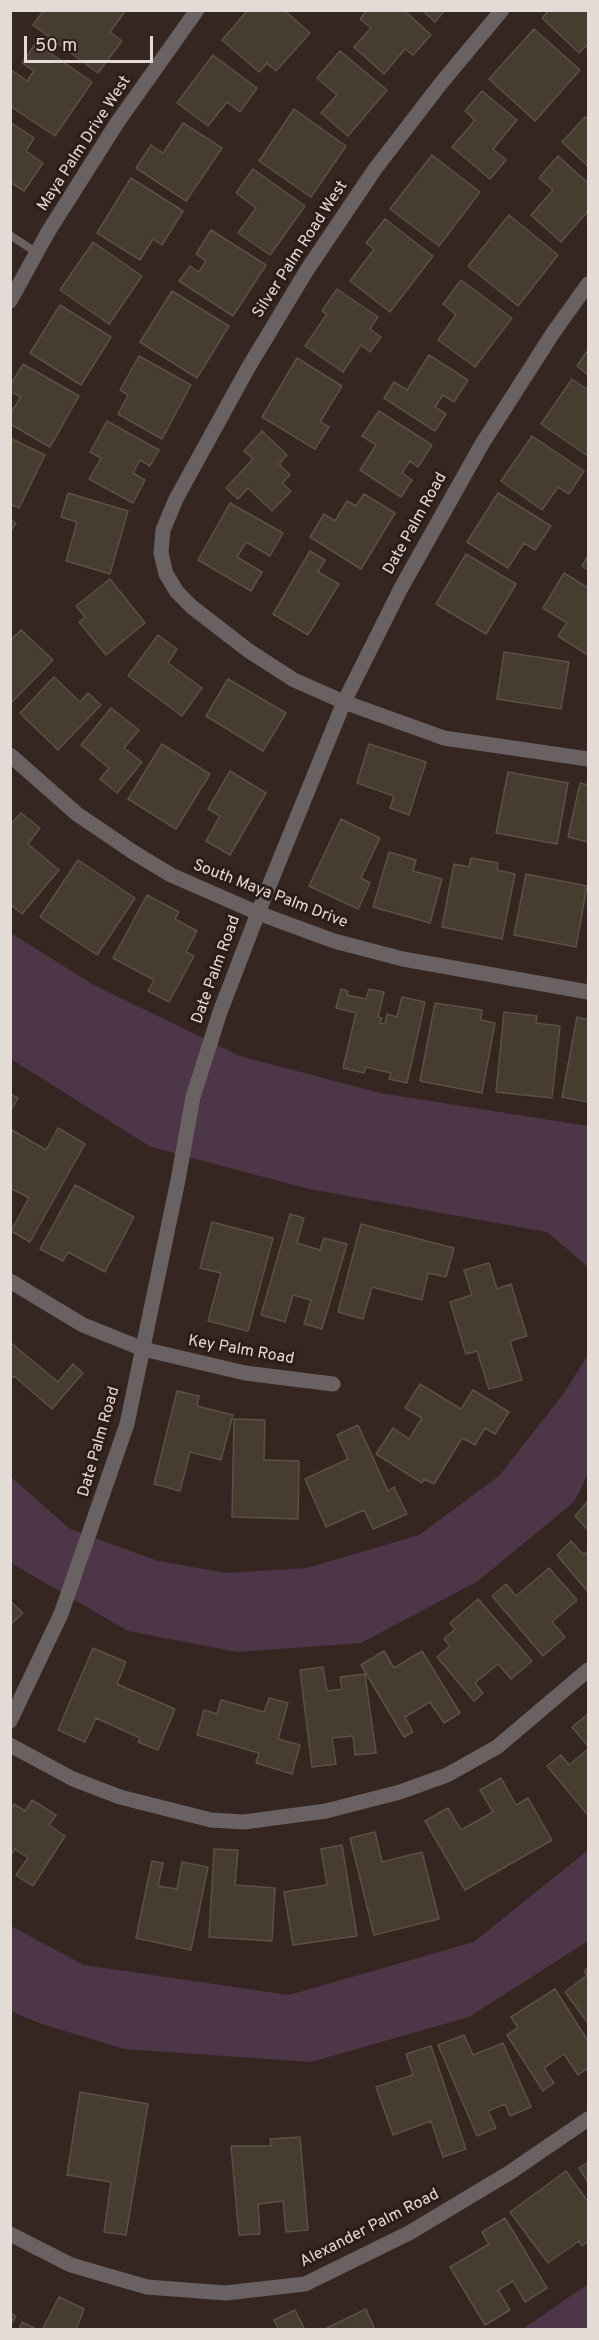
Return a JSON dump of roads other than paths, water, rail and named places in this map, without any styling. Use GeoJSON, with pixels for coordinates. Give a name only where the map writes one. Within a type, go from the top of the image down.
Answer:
{"type":"FeatureCollection","features":[{"type":"Feature","properties":{"kind":"street","name":"Maya Palm Drive West"},"geometry":{"type":"LineString","coordinates":[[10,302],[37,253],[117,123],[197,10]]}},
{"type":"Feature","properties":{"kind":"street","name":"Silver Palm Road West"},"geometry":{"type":"LineString","coordinates":[[344,702],[285,674],[249,651],[192,607],[177,592],[166,574],[161,553],[162,530],[176,499],[248,368],[306,270],[389,152],[442,82],[502,10]]}},
{"type":"Feature","properties":{"kind":"street","name":"Date Palm Road"},"geometry":{"type":"LineString","coordinates":[[10,1721],[61,1614],[127,1424],[178,1180],[193,1096],[220,1012],[258,913],[344,702],[407,578],[482,444],[546,343],[588,284]]}},
{"type":"Feature","properties":{"kind":"street"},"geometry":{"type":"LineString","coordinates":[[344,702],[444,738],[588,759]]}},
{"type":"Feature","properties":{"kind":"street","name":"South Maya Palm Drive"},"geometry":{"type":"LineString","coordinates":[[10,756],[77,814],[133,852],[171,875],[258,913],[334,941],[403,959],[588,992]]}},
{"type":"Feature","properties":{"kind":"street","name":"Key Palm Road"},"geometry":{"type":"LineString","coordinates":[[10,1281],[83,1325],[143,1349],[245,1373],[333,1384]]}},
{"type":"Feature","properties":{"kind":"street"},"geometry":{"type":"LineString","coordinates":[[10,1745],[73,1779],[120,1797],[212,1820],[244,1822],[326,1811],[400,1792],[447,1775],[497,1747],[588,1670]]}},
{"type":"Feature","properties":{"kind":"street","name":"Alexander Palm Road"},"geometry":{"type":"LineString","coordinates":[[10,2234],[71,2265],[109,2278],[147,2287],[226,2294],[266,2291],[305,2284],[410,2233],[509,2173],[588,2119]]}},
{"type":"Feature","properties":{"kind":"lane"},"geometry":{"type":"LineString","coordinates":[[10,235],[37,253]]}}]}
